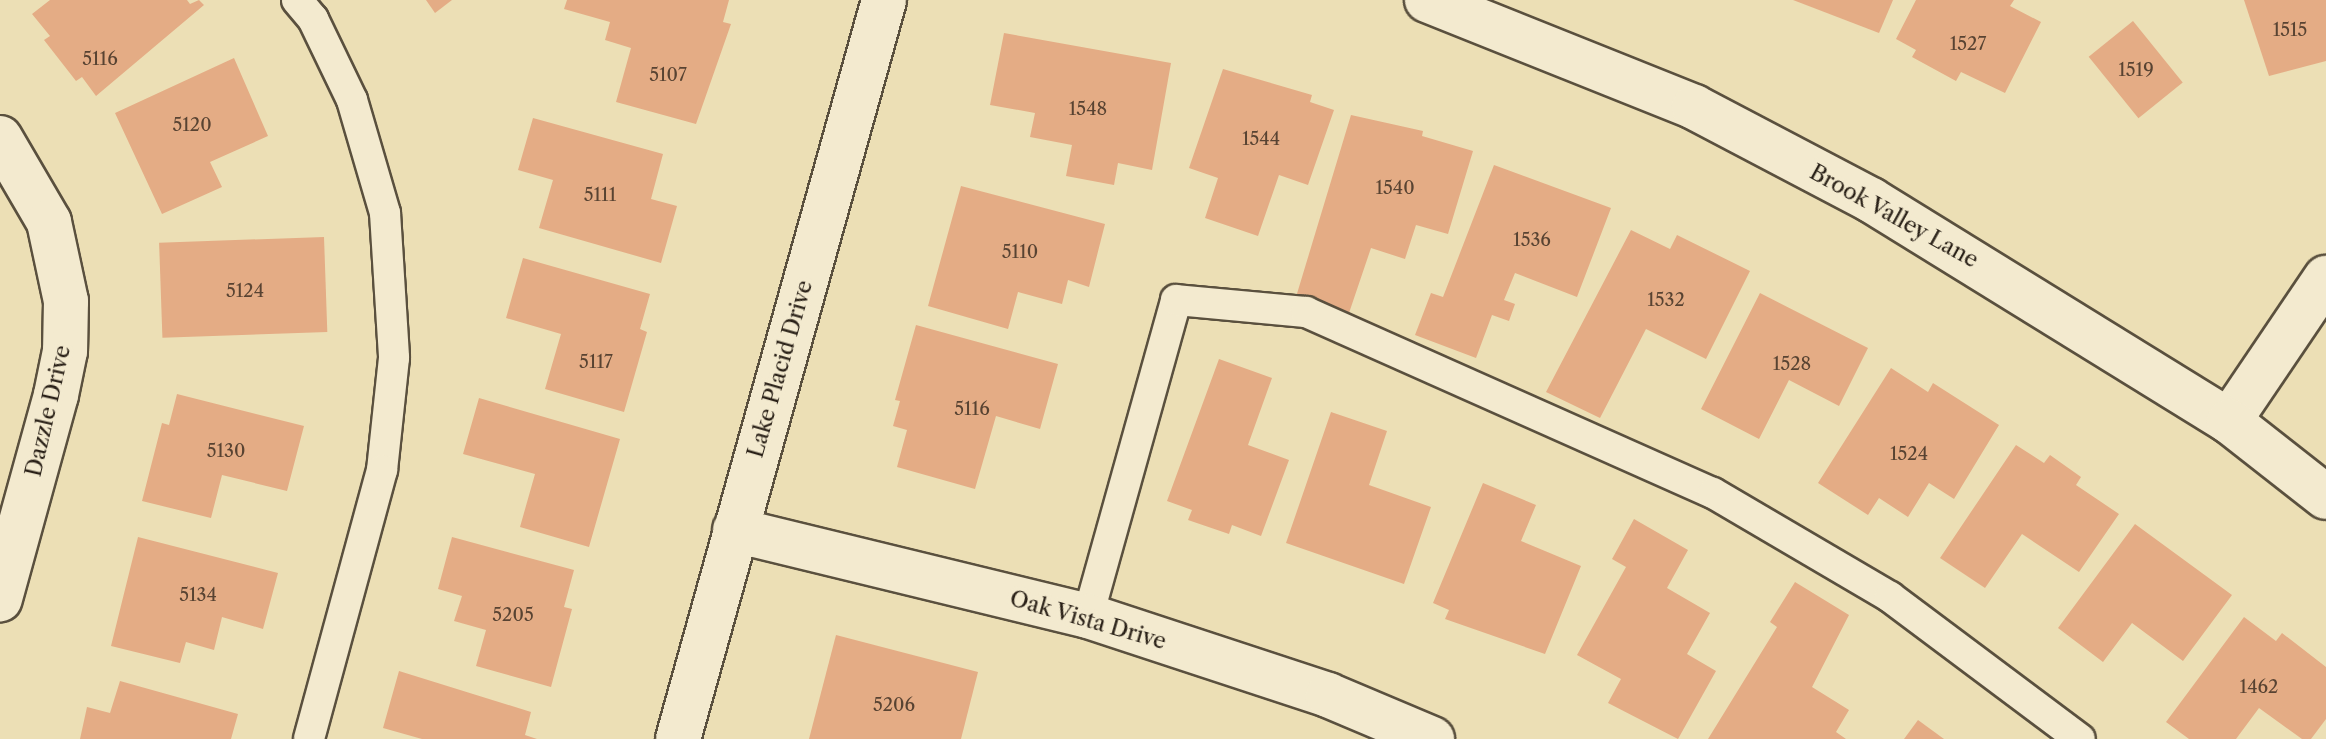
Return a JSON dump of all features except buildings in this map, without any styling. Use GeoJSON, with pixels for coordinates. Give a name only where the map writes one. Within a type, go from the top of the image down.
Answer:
{"type":"FeatureCollection","features":[{"type":"Feature","properties":{"kind":"street","name":"Lake Placid Drive"},"geometry":{"type":"LineString","coordinates":[[678,739],[884,0]]}},
{"type":"Feature","properties":{"kind":"street","name":"Brook Valley Lane"},"geometry":{"type":"LineString","coordinates":[[1427,0],[1694,107],[1816,171],[1997,274],[2229,421],[2326,497]]}},
{"type":"Feature","properties":{"kind":"street","name":"Dazzle Drive"},"geometry":{"type":"LineString","coordinates":[[0,138],[49,222],[66,301],[65,351],[56,395],[0,599]]}},
{"type":"Feature","properties":{"kind":"street"},"geometry":{"type":"LineString","coordinates":[[2229,421],[2326,278]]}},
{"type":"Feature","properties":{"kind":"street","name":"Oak Vista Drive"},"geometry":{"type":"LineString","coordinates":[[735,530],[1088,616],[1328,695],[1432,739]]}},
{"type":"Feature","properties":{"kind":"lane"},"geometry":{"type":"LineString","coordinates":[[297,0],[313,19],[352,100],[385,213],[394,358],[382,470],[309,739]]}},
{"type":"Feature","properties":{"kind":"lane"},"geometry":{"type":"LineString","coordinates":[[1088,616],[1176,300],[1306,312],[1713,493],[1890,597],[2080,739]]}}]}
